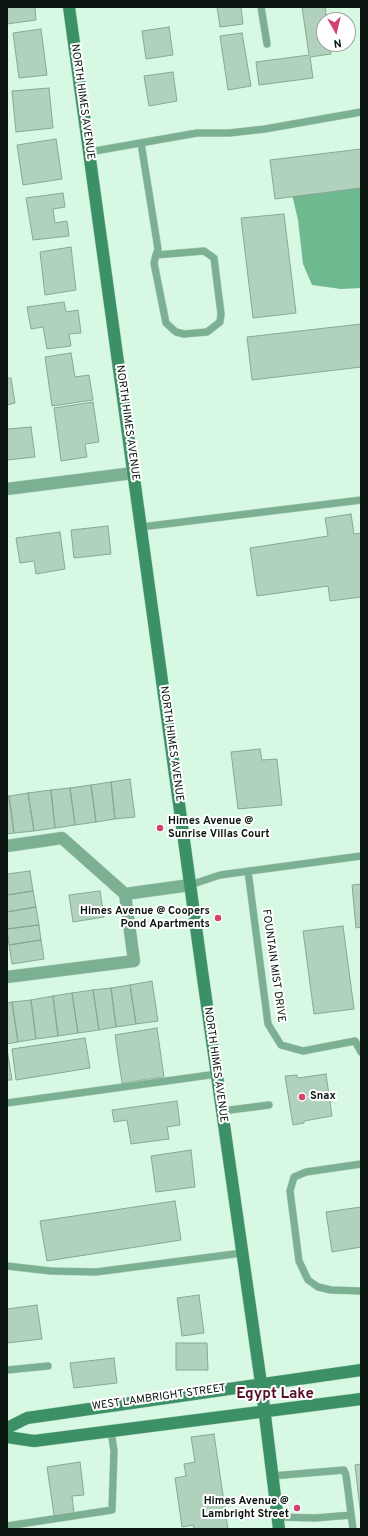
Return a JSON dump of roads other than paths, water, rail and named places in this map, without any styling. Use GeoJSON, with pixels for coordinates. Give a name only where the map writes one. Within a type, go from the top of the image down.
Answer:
{"type":"FeatureCollection","features":[{"type":"Feature","properties":{"kind":"street","name":"NORTH HIMES AVENUE"},"geometry":{"type":"LineString","coordinates":[[69,7],[190,885],[261,1383],[279,1529]]}},
{"type":"Feature","properties":{"kind":"street"},"geometry":{"type":"LineString","coordinates":[[7,489],[133,473]]}},
{"type":"Feature","properties":{"kind":"street"},"geometry":{"type":"LineString","coordinates":[[7,846],[62,838],[125,894],[134,961],[7,977]]}},
{"type":"Feature","properties":{"kind":"street"},"geometry":{"type":"LineString","coordinates":[[125,894],[190,885]]}},
{"type":"Feature","properties":{"kind":"street","name":"WEST LAMBRIGHT STREET"},"geometry":{"type":"LineString","coordinates":[[7,1428],[27,1418],[261,1383],[361,1370]]}},
{"type":"Feature","properties":{"kind":"street"},"geometry":{"type":"LineString","coordinates":[[7,1437],[34,1441],[361,1399]]}},
{"type":"Feature","properties":{"kind":"lane"},"geometry":{"type":"LineString","coordinates":[[261,7],[267,44]]}},
{"type":"Feature","properties":{"kind":"lane"},"geometry":{"type":"LineString","coordinates":[[89,152],[197,133],[265,129],[361,112]]}},
{"type":"Feature","properties":{"kind":"lane"},"geometry":{"type":"LineString","coordinates":[[141,143],[158,249],[156,255],[154,263],[166,323],[176,332],[184,334],[207,332],[220,322],[222,314],[214,258],[204,251],[156,255]]}},
{"type":"Feature","properties":{"kind":"lane"},"geometry":{"type":"LineString","coordinates":[[141,527],[361,500]]}},
{"type":"Feature","properties":{"kind":"lane"},"geometry":{"type":"LineString","coordinates":[[190,885],[220,875],[361,856]]}},
{"type":"Feature","properties":{"kind":"lane","name":"FOUNTAIN MIST DRIVE"},"geometry":{"type":"LineString","coordinates":[[248,871],[268,1024],[281,1045],[303,1051],[355,1041],[361,1052]]}},
{"type":"Feature","properties":{"kind":"lane"},"geometry":{"type":"LineString","coordinates":[[7,1103],[217,1074]]}},
{"type":"Feature","properties":{"kind":"lane"},"geometry":{"type":"LineString","coordinates":[[222,1111],[268,1105]]}},
{"type":"Feature","properties":{"kind":"lane"},"geometry":{"type":"LineString","coordinates":[[361,1164],[306,1172],[294,1177],[290,1191],[299,1261],[308,1280],[318,1287],[331,1290],[361,1291]]}},
{"type":"Feature","properties":{"kind":"lane"},"geometry":{"type":"LineString","coordinates":[[7,1266],[51,1271],[96,1272],[242,1253]]}},
{"type":"Feature","properties":{"kind":"lane"},"geometry":{"type":"LineString","coordinates":[[7,1370],[48,1366]]}},
{"type":"Feature","properties":{"kind":"lane"},"geometry":{"type":"LineString","coordinates":[[7,1526],[112,1510],[114,1450],[111,1431]]}},
{"type":"Feature","properties":{"kind":"lane"},"geometry":{"type":"LineString","coordinates":[[272,1476],[344,1470],[346,1475],[353,1529]]}},
{"type":"Feature","properties":{"kind":"lane"},"geometry":{"type":"LineString","coordinates":[[278,1517],[315,1518],[351,1515]]}},
{"type":"Feature","properties":{"kind":"place","name":"Himes Avenue @ Sunrise Villas Court"},"geometry":{"type":"Point","coordinates":[160,828]}},
{"type":"Feature","properties":{"kind":"place","name":"Himes Avenue @ Coopers Pond Apartments"},"geometry":{"type":"Point","coordinates":[218,918]}},
{"type":"Feature","properties":{"kind":"place","name":"Snax"},"geometry":{"type":"Point","coordinates":[302,1097]}},
{"type":"Feature","properties":{"kind":"place","name":"Himes Avenue @ Lambright Street"},"geometry":{"type":"Point","coordinates":[297,1508]}},
{"type":"Feature","properties":{"kind":"district","name":"Egypt Lake"},"geometry":{"type":"Point","coordinates":[275,1395]}}]}
